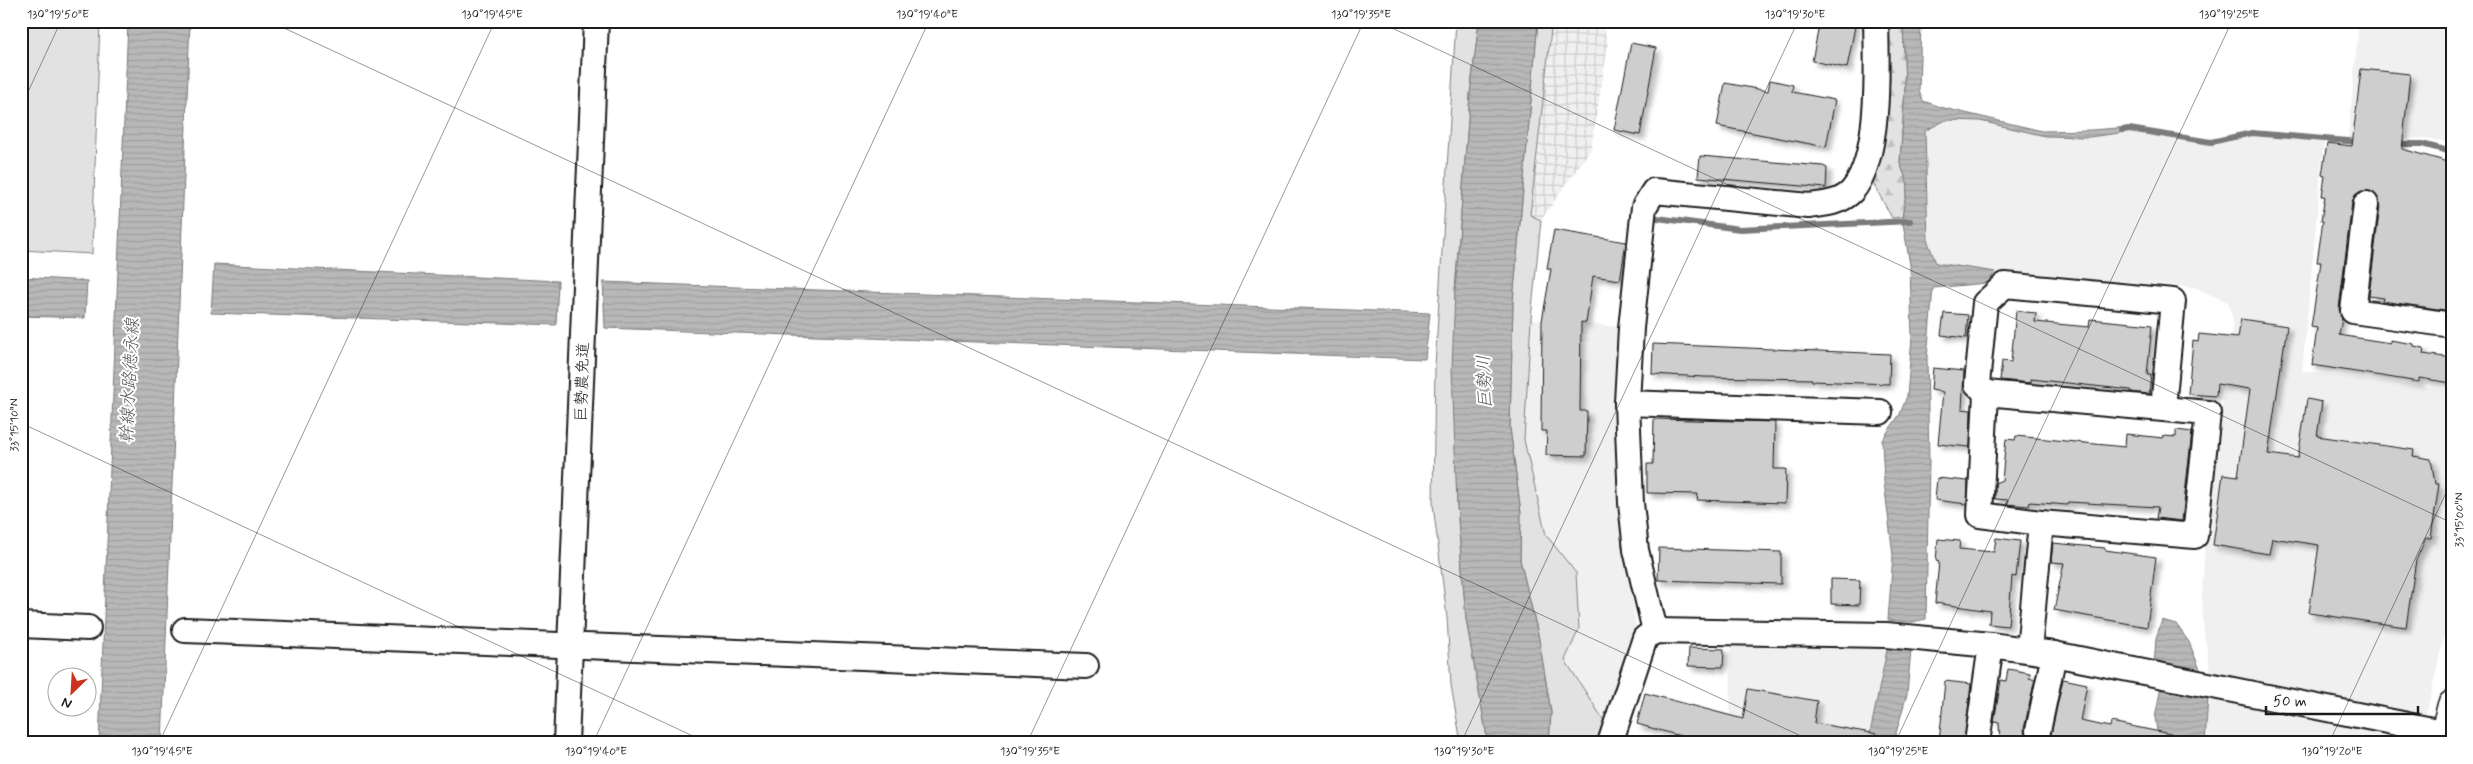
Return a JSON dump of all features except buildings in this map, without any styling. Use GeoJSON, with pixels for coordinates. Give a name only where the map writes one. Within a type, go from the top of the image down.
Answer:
{"type":"FeatureCollection","features":[{"type":"Feature","properties":{"kind":"main road"},"geometry":{"type":"LineString","coordinates":[[2446,735],[2452,705]]}},
{"type":"Feature","properties":{"kind":"street","name":"巨勢農免道"},"geometry":{"type":"LineString","coordinates":[[566,743],[596,21]]}},
{"type":"Feature","properties":{"kind":"street"},"geometry":{"type":"LineString","coordinates":[[1655,631],[1636,550],[1631,503],[1627,403],[1636,273],[1644,207],[1654,191],[1809,206],[1832,203],[1851,191],[1864,169],[1870,142],[1877,85],[1876,21]]}},
{"type":"Feature","properties":{"kind":"street"},"geometry":{"type":"LineString","coordinates":[[2366,204],[2352,311],[2452,325]]}},
{"type":"Feature","properties":{"kind":"street"},"geometry":{"type":"LineString","coordinates":[[1986,393],[1980,515],[2041,523],[2195,536],[2208,413],[1986,393],[1977,384],[1985,303],[2005,285],[2173,301],[2163,408]]}},
{"type":"Feature","properties":{"kind":"street"},"geometry":{"type":"LineString","coordinates":[[1627,403],[1880,412]]}},
{"type":"Feature","properties":{"kind":"street"},"geometry":{"type":"LineString","coordinates":[[2029,650],[2041,523]]}},
{"type":"Feature","properties":{"kind":"street"},"geometry":{"type":"LineString","coordinates":[[21,625],[88,628]]}},
{"type":"Feature","properties":{"kind":"street"},"geometry":{"type":"LineString","coordinates":[[185,630],[1086,666]]}},
{"type":"Feature","properties":{"kind":"street"},"geometry":{"type":"LineString","coordinates":[[1610,743],[1645,638],[1655,631],[1886,635],[1991,645],[2054,654],[2446,735]]}},
{"type":"Feature","properties":{"kind":"street"},"geometry":{"type":"LineString","coordinates":[[1977,743],[1991,645]]}},
{"type":"Feature","properties":{"kind":"street"},"geometry":{"type":"LineString","coordinates":[[2038,731],[2054,654]]}},
{"type":"Feature","properties":{"kind":"shaded area"},"geometry":{"type":"Polygon","coordinates":[[[1552,21],[1602,21],[1608,45],[1591,149],[1541,220],[1530,215],[1552,21]]]}},
{"type":"Feature","properties":{"kind":"shaded area"},"geometry":{"type":"Polygon","coordinates":[[[2359,21],[2452,21],[2452,143],[2425,138],[2378,140],[2348,138],[2359,21]]]}},
{"type":"Feature","properties":{"kind":"shaded area"},"geometry":{"type":"Polygon","coordinates":[[[1946,120],[1980,121],[2045,136],[2089,137],[2127,132],[2211,145],[2253,136],[2324,140],[2302,371],[2452,390],[2452,601],[2426,716],[2211,674],[2204,633],[2202,595],[2205,540],[2233,320],[2228,302],[2193,287],[1996,272],[1936,263],[1928,242],[1925,131],[1946,120]]]}},
{"type":"Feature","properties":{"kind":"shaded area"},"geometry":{"type":"Polygon","coordinates":[[[1531,319],[1621,327],[1627,552],[1636,628],[1608,727],[1565,660],[1579,629],[1576,573],[1546,535],[1524,440],[1531,319]]]}},
{"type":"Feature","properties":{"kind":"shaded area"},"geometry":{"type":"Polygon","coordinates":[[[1731,643],[1868,645],[1887,650],[1868,743],[1730,740],[1731,643]]]}},
{"type":"Feature","properties":{"kind":"shaded area"},"geometry":{"type":"Polygon","coordinates":[[[2208,696],[2422,741],[2422,743],[2205,743],[2208,696]]]}},
{"type":"Feature","properties":{"kind":"green space"},"geometry":{"type":"Polygon","coordinates":[[[21,21],[100,21],[92,254],[21,250],[21,21]]]}},
{"type":"Feature","properties":{"kind":"green space"},"geometry":{"type":"Polygon","coordinates":[[[1456,21],[1479,21],[1470,95],[1455,291],[1457,505],[1466,619],[1488,743],[1461,743],[1451,685],[1447,617],[1433,505],[1435,366],[1456,21]]]}},
{"type":"Feature","properties":{"kind":"green space"},"geometry":{"type":"Polygon","coordinates":[[[1538,21],[1552,21],[1530,215],[1541,220],[1531,319],[1524,440],[1546,535],[1576,573],[1579,629],[1565,660],[1608,727],[1604,743],[1549,743],[1551,712],[1538,634],[1520,560],[1521,513],[1510,428],[1513,301],[1538,21]]]}},
{"type":"Feature","properties":{"kind":"green space"},"geometry":{"type":"Polygon","coordinates":[[[1888,21],[1903,21],[1905,90],[1900,163],[1908,184],[1902,217],[1892,218],[1873,183],[1890,80],[1888,21]]]}},
{"type":"Feature","properties":{"kind":"water","name":"幹線水路徳永線"},"geometry":{"type":"Polygon","coordinates":[[[128,21],[190,21],[162,743],[99,743],[128,21]]]}},
{"type":"Feature","properties":{"kind":"water","name":"巨勢川"},"geometry":{"type":"Polygon","coordinates":[[[1479,21],[1538,21],[1513,301],[1510,428],[1521,513],[1520,560],[1538,634],[1551,712],[1549,743],[1488,743],[1466,619],[1457,505],[1452,369],[1455,291],[1470,95],[1479,21]]]}},
{"type":"Feature","properties":{"kind":"water"},"geometry":{"type":"Polygon","coordinates":[[[1903,21],[1921,21],[1919,91],[1923,101],[1944,108],[2042,131],[2130,127],[2127,132],[2089,137],[2045,136],[1980,121],[1946,120],[1925,131],[1928,242],[1936,263],[1996,272],[1987,283],[1933,288],[1927,358],[1929,461],[1926,619],[1912,622],[1888,620],[1893,555],[1884,482],[1882,440],[1900,414],[1907,396],[1912,337],[1910,265],[1902,217],[1908,184],[1900,163],[1905,90],[1903,21]]]}},
{"type":"Feature","properties":{"kind":"water"},"geometry":{"type":"Polygon","coordinates":[[[214,264],[558,281],[556,325],[211,313],[214,264]]]}},
{"type":"Feature","properties":{"kind":"water"},"geometry":{"type":"Polygon","coordinates":[[[21,277],[87,281],[85,318],[21,316],[21,277]]]}},
{"type":"Feature","properties":{"kind":"water"},"geometry":{"type":"Polygon","coordinates":[[[603,282],[1430,313],[1425,359],[605,328],[603,282]]]}},
{"type":"Feature","properties":{"kind":"water"},"geometry":{"type":"Polygon","coordinates":[[[2162,620],[2176,624],[2189,642],[2201,672],[2208,696],[2205,743],[2159,743],[2155,718],[2161,686],[2154,666],[2156,638],[2162,620]]]}},
{"type":"Feature","properties":{"kind":"water"},"geometry":{"type":"Polygon","coordinates":[[[1887,650],[1911,650],[1907,694],[1896,733],[1899,743],[1868,743],[1887,650]]]}},
{"type":"Feature","properties":{"kind":"waterway"},"geometry":{"type":"LineString","coordinates":[[2122,130],[2129,129],[2211,142],[2252,133],[2359,142]]}},
{"type":"Feature","properties":{"kind":"waterway"},"geometry":{"type":"LineString","coordinates":[[2394,144],[2422,144],[2452,152]]}},
{"type":"Feature","properties":{"kind":"waterway"},"geometry":{"type":"LineString","coordinates":[[1657,218],[1740,229],[1910,221]]}}]}
